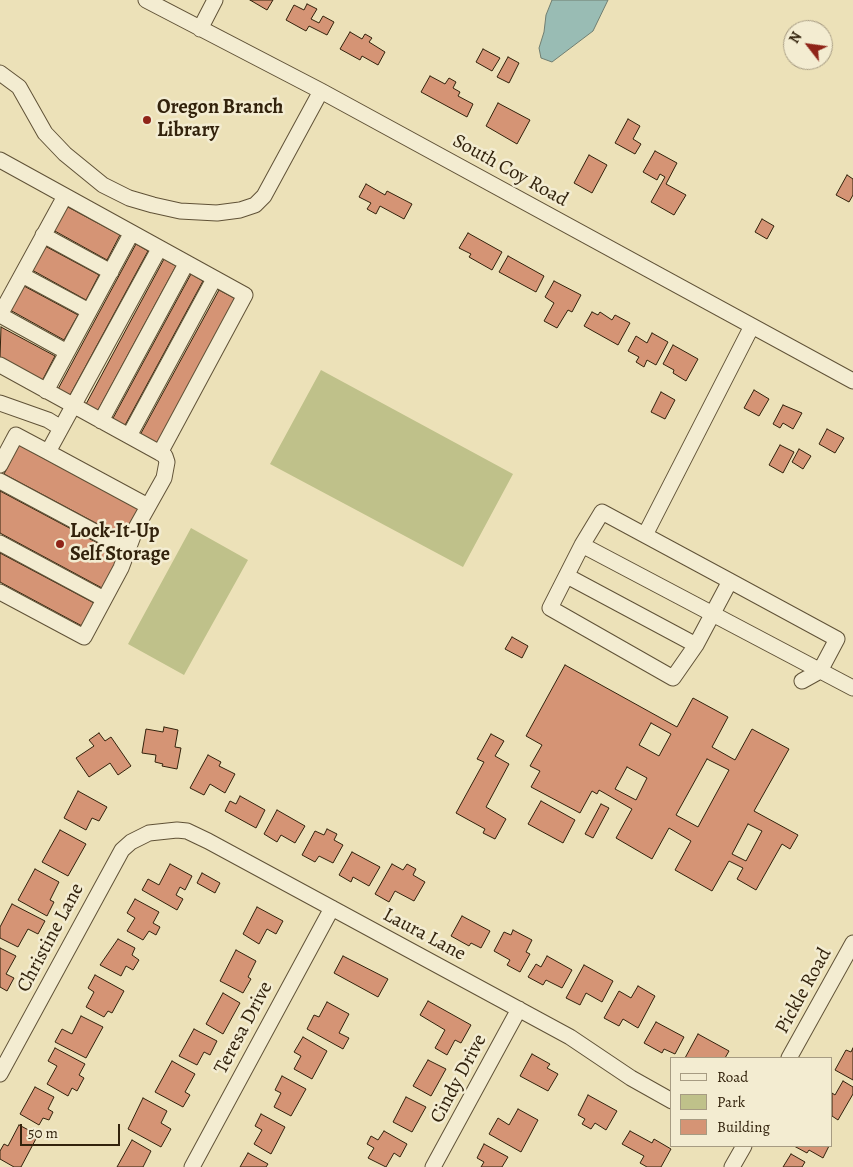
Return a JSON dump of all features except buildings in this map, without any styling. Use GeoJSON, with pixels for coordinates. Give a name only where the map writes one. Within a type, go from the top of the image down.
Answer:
{"type":"FeatureCollection","features":[{"type":"Feature","properties":{"kind":"street","name":"South Coy Road"},"geometry":{"type":"LineString","coordinates":[[146,0],[321,91],[853,380]]}},
{"type":"Feature","properties":{"kind":"street"},"geometry":{"type":"LineString","coordinates":[[200,28],[215,0]]}},
{"type":"Feature","properties":{"kind":"street"},"geometry":{"type":"LineString","coordinates":[[0,73],[19,87],[45,133],[65,154],[102,185],[130,198],[180,211],[240,210],[255,204],[264,196],[321,91]]}},
{"type":"Feature","properties":{"kind":"street"},"geometry":{"type":"LineString","coordinates":[[0,160],[245,296],[160,453]]}},
{"type":"Feature","properties":{"kind":"street"},"geometry":{"type":"LineString","coordinates":[[65,196],[0,315],[68,352]]}},
{"type":"Feature","properties":{"kind":"street"},"geometry":{"type":"LineString","coordinates":[[46,391],[131,234]]}},
{"type":"Feature","properties":{"kind":"street"},"geometry":{"type":"LineString","coordinates":[[43,235],[111,272]]}},
{"type":"Feature","properties":{"kind":"street"},"geometry":{"type":"LineString","coordinates":[[48,452],[159,249]]}},
{"type":"Feature","properties":{"kind":"street"},"geometry":{"type":"LineString","coordinates":[[101,421],[186,264]]}},
{"type":"Feature","properties":{"kind":"street"},"geometry":{"type":"LineString","coordinates":[[22,275],[90,311]]}},
{"type":"Feature","properties":{"kind":"street"},"geometry":{"type":"LineString","coordinates":[[129,436],[214,279]]}},
{"type":"Feature","properties":{"kind":"street"},"geometry":{"type":"LineString","coordinates":[[645,535],[752,326]]}},
{"type":"Feature","properties":{"kind":"street"},"geometry":{"type":"LineString","coordinates":[[0,365],[165,456],[167,469],[136,528],[121,568],[84,637],[0,592]]}},
{"type":"Feature","properties":{"kind":"street"},"geometry":{"type":"LineString","coordinates":[[0,403],[48,420],[62,428]]}},
{"type":"Feature","properties":{"kind":"street"},"geometry":{"type":"LineString","coordinates":[[0,465],[16,435],[148,506]]}},
{"type":"Feature","properties":{"kind":"street"},"geometry":{"type":"LineString","coordinates":[[0,481],[127,549]]}},
{"type":"Feature","properties":{"kind":"street"},"geometry":{"type":"LineString","coordinates":[[730,581],[696,645],[673,678],[550,608],[582,545],[602,512],[645,535],[730,581],[837,639],[820,670],[802,681]]}},
{"type":"Feature","properties":{"kind":"street"},"geometry":{"type":"LineString","coordinates":[[0,543],[104,599]]}},
{"type":"Feature","properties":{"kind":"street"},"geometry":{"type":"LineString","coordinates":[[582,545],[853,688]]}},
{"type":"Feature","properties":{"kind":"street"},"geometry":{"type":"LineString","coordinates":[[567,576],[696,645]]}},
{"type":"Feature","properties":{"kind":"street","name":"Laura Lane"},"geometry":{"type":"LineString","coordinates":[[149,833],[168,830],[187,831],[519,1009],[588,1048],[631,1078],[670,1100]]}},
{"type":"Feature","properties":{"kind":"street","name":"Christine Lane"},"geometry":{"type":"LineString","coordinates":[[0,1074],[115,861],[131,842],[149,833]]}},
{"type":"Feature","properties":{"kind":"street","name":"Teresa Drive"},"geometry":{"type":"LineString","coordinates":[[192,1167],[332,908]]}},
{"type":"Feature","properties":{"kind":"street","name":"Pickle Road"},"geometry":{"type":"LineString","coordinates":[[790,1057],[852,947]]}},
{"type":"Feature","properties":{"kind":"street","name":"Cindy Drive"},"geometry":{"type":"LineString","coordinates":[[433,1167],[519,1009]]}},
{"type":"Feature","properties":{"kind":"street"},"geometry":{"type":"LineString","coordinates":[[732,1167],[743,1147]]}},
{"type":"Feature","properties":{"kind":"green space"},"geometry":{"type":"Polygon","coordinates":[[[321,370],[513,474],[463,567],[270,464],[321,370]]]}},
{"type":"Feature","properties":{"kind":"green space"},"geometry":{"type":"Polygon","coordinates":[[[191,528],[248,560],[184,675],[128,644],[191,528]]]}},
{"type":"Feature","properties":{"kind":"water"},"geometry":{"type":"Polygon","coordinates":[[[552,0],[608,0],[593,31],[552,62],[541,58],[539,48],[544,32],[546,15],[552,0]]]}},
{"type":"Feature","properties":{"kind":"place","name":"Oregon Branch Library"},"geometry":{"type":"Point","coordinates":[147,120]}},
{"type":"Feature","properties":{"kind":"place","name":"Lock-It-Up Self Storage"},"geometry":{"type":"Point","coordinates":[60,544]}}]}
